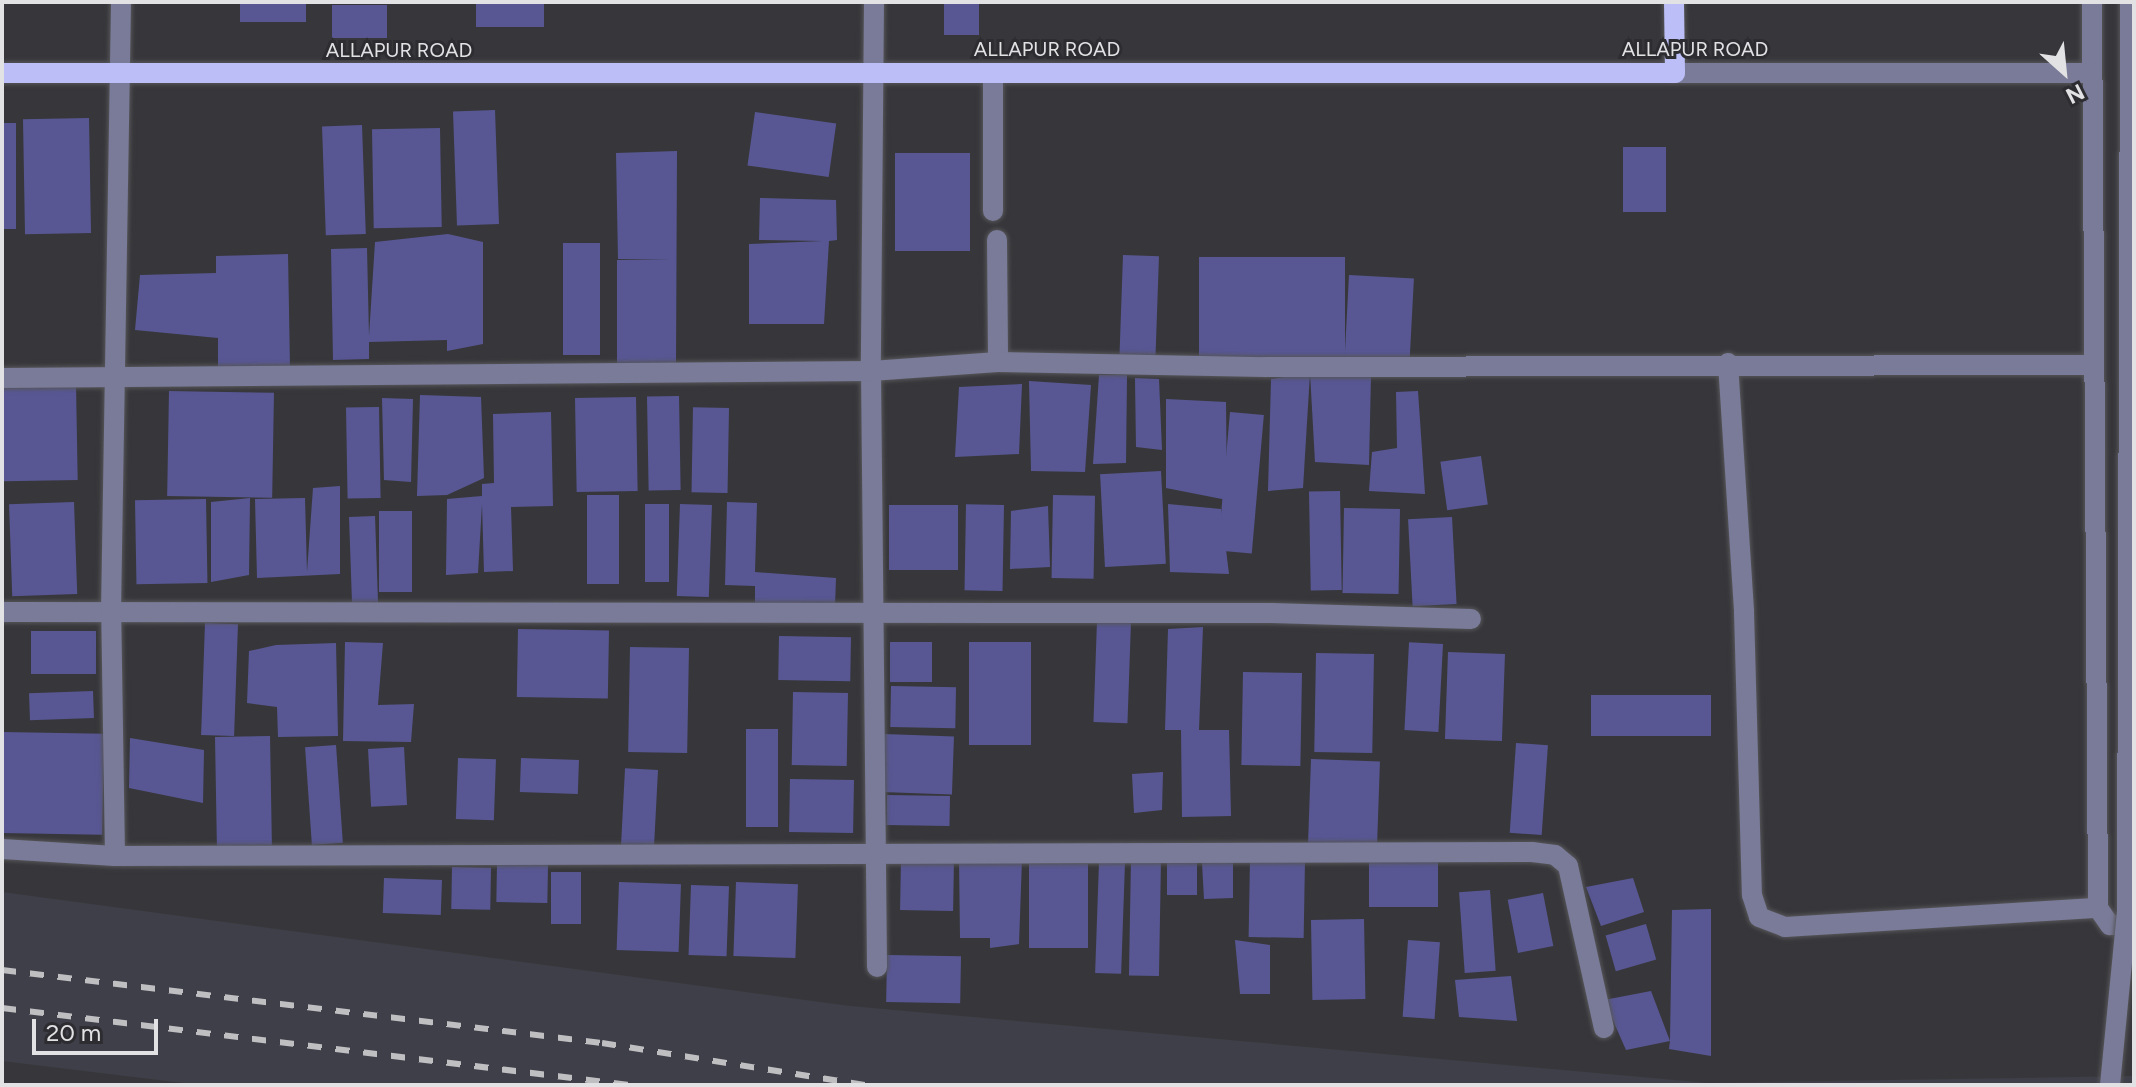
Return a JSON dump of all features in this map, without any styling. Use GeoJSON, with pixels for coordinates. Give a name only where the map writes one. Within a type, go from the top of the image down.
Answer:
{"type":"FeatureCollection","features":[{"type":"Feature","properties":{"kind":"main road"},"geometry":{"type":"LineString","coordinates":[[1674,2],[1675,73]]}},
{"type":"Feature","properties":{"kind":"main road","name":"ALLAPUR ROAD"},"geometry":{"type":"LineString","coordinates":[[2,73],[1675,73]]}},
{"type":"Feature","properties":{"kind":"street"},"geometry":{"type":"LineString","coordinates":[[115,856],[111,612],[121,2]]}},
{"type":"Feature","properties":{"kind":"street"},"geometry":{"type":"LineString","coordinates":[[874,2],[871,371],[877,967]]}},
{"type":"Feature","properties":{"kind":"street"},"geometry":{"type":"LineString","coordinates":[[2092,2],[2098,908],[2110,925],[2134,925]]}},
{"type":"Feature","properties":{"kind":"street"},"geometry":{"type":"LineString","coordinates":[[2110,1085],[2127,911],[2130,2]]}},
{"type":"Feature","properties":{"kind":"street","name":"ALLAPUR ROAD"},"geometry":{"type":"LineString","coordinates":[[1675,73],[2092,73]]}},
{"type":"Feature","properties":{"kind":"street"},"geometry":{"type":"LineString","coordinates":[[993,74],[993,211]]}},
{"type":"Feature","properties":{"kind":"street"},"geometry":{"type":"LineString","coordinates":[[997,240],[998,362]]}},
{"type":"Feature","properties":{"kind":"street"},"geometry":{"type":"LineString","coordinates":[[2,378],[871,371],[998,362],[1265,367],[1728,363],[2094,365]]}},
{"type":"Feature","properties":{"kind":"street"},"geometry":{"type":"LineString","coordinates":[[1728,363],[1744,612],[1752,895],[1759,917],[1785,927],[2098,908]]}},
{"type":"Feature","properties":{"kind":"street"},"geometry":{"type":"LineString","coordinates":[[2,612],[873,612],[1471,619]]}},
{"type":"Feature","properties":{"kind":"street"},"geometry":{"type":"LineString","coordinates":[[2,849],[115,856],[875,850],[1555,855],[1568,866],[1604,1028]]}},
{"type":"Feature","properties":{"kind":"shaded area"},"geometry":{"type":"Polygon","coordinates":[[[2,892],[850,1006],[1708,1083],[2134,1076],[2134,1085],[200,1085],[2,1061],[2,892]]]}},
{"type":"Feature","properties":{"kind":"building"},"geometry":{"type":"Polygon","coordinates":[[[240,2],[306,2],[306,22],[240,22],[240,2]]]}},
{"type":"Feature","properties":{"kind":"building"},"geometry":{"type":"Polygon","coordinates":[[[476,2],[544,2],[544,27],[476,27],[476,2]]]}},
{"type":"Feature","properties":{"kind":"building"},"geometry":{"type":"Polygon","coordinates":[[[944,2],[979,2],[979,35],[944,35],[944,2]]]}},
{"type":"Feature","properties":{"kind":"building"},"geometry":{"type":"Polygon","coordinates":[[[332,5],[387,5],[387,38],[332,38],[332,5]]]}},
{"type":"Feature","properties":{"kind":"building"},"geometry":{"type":"Polygon","coordinates":[[[495,110],[499,224],[457,225],[453,111],[495,110]]]}},
{"type":"Feature","properties":{"kind":"building"},"geometry":{"type":"Polygon","coordinates":[[[755,112],[836,123],[829,177],[747,165],[755,112]]]}},
{"type":"Feature","properties":{"kind":"building"},"geometry":{"type":"Polygon","coordinates":[[[89,118],[91,233],[25,234],[23,119],[89,118]]]}},
{"type":"Feature","properties":{"kind":"building"},"geometry":{"type":"Polygon","coordinates":[[[2,123],[16,123],[16,229],[2,229],[2,123]]]}},
{"type":"Feature","properties":{"kind":"building"},"geometry":{"type":"Polygon","coordinates":[[[362,125],[366,234],[326,235],[322,126],[362,125]]]}},
{"type":"Feature","properties":{"kind":"building"},"geometry":{"type":"Polygon","coordinates":[[[440,128],[442,227],[374,228],[372,129],[440,128]]]}},
{"type":"Feature","properties":{"kind":"building"},"geometry":{"type":"Polygon","coordinates":[[[1623,147],[1666,147],[1666,212],[1623,212],[1623,147]]]}},
{"type":"Feature","properties":{"kind":"building"},"geometry":{"type":"Polygon","coordinates":[[[677,151],[676,366],[617,367],[617,260],[671,259],[618,259],[616,153],[677,151]]]}},
{"type":"Feature","properties":{"kind":"building"},"geometry":{"type":"Polygon","coordinates":[[[895,153],[970,153],[970,251],[895,251],[895,153]]]}},
{"type":"Feature","properties":{"kind":"building"},"geometry":{"type":"Polygon","coordinates":[[[760,198],[836,200],[837,240],[829,241],[824,324],[749,324],[749,244],[823,241],[759,240],[760,198]]]}},
{"type":"Feature","properties":{"kind":"building"},"geometry":{"type":"Polygon","coordinates":[[[448,234],[483,242],[483,344],[447,351],[447,340],[369,342],[369,359],[333,360],[331,249],[367,248],[369,336],[375,242],[448,234]]]}},
{"type":"Feature","properties":{"kind":"building"},"geometry":{"type":"Polygon","coordinates":[[[563,243],[600,243],[600,355],[563,355],[563,243]]]}},
{"type":"Feature","properties":{"kind":"building"},"geometry":{"type":"Polygon","coordinates":[[[288,254],[290,367],[218,369],[218,338],[135,330],[140,275],[216,273],[216,256],[288,254]]]}},
{"type":"Feature","properties":{"kind":"building"},"geometry":{"type":"Polygon","coordinates":[[[1123,255],[1159,256],[1155,359],[1119,358],[1123,255]]]}},
{"type":"Feature","properties":{"kind":"building"},"geometry":{"type":"Polygon","coordinates":[[[1199,257],[1345,257],[1345,359],[1199,359],[1199,257]]]}},
{"type":"Feature","properties":{"kind":"building"},"geometry":{"type":"Polygon","coordinates":[[[1349,275],[1414,278],[1410,362],[1345,359],[1349,275]]]}},
{"type":"Feature","properties":{"kind":"building"},"geometry":{"type":"Polygon","coordinates":[[[1310,373],[1371,375],[1369,465],[1315,462],[1310,373]]]}},
{"type":"Feature","properties":{"kind":"building"},"geometry":{"type":"Polygon","coordinates":[[[1310,373],[1303,488],[1268,491],[1271,379],[1310,373]]]}},
{"type":"Feature","properties":{"kind":"building"},"geometry":{"type":"Polygon","coordinates":[[[1099,375],[1127,375],[1126,463],[1093,464],[1099,375]]]}},
{"type":"Feature","properties":{"kind":"building"},"geometry":{"type":"Polygon","coordinates":[[[1135,378],[1159,379],[1162,450],[1136,447],[1135,378]]]}},
{"type":"Feature","properties":{"kind":"building"},"geometry":{"type":"Polygon","coordinates":[[[1029,381],[1091,385],[1085,472],[1031,471],[1029,381]]]}},
{"type":"Feature","properties":{"kind":"building"},"geometry":{"type":"Polygon","coordinates":[[[76,384],[78,480],[4,481],[2,385],[76,384]]]}},
{"type":"Feature","properties":{"kind":"building"},"geometry":{"type":"Polygon","coordinates":[[[1022,384],[1019,454],[955,457],[959,387],[1022,384]]]}},
{"type":"Feature","properties":{"kind":"building"},"geometry":{"type":"Polygon","coordinates":[[[169,391],[274,393],[272,498],[167,496],[169,391]]]}},
{"type":"Feature","properties":{"kind":"building"},"geometry":{"type":"Polygon","coordinates":[[[1418,391],[1425,494],[1369,491],[1372,452],[1397,448],[1396,392],[1418,391]]]}},
{"type":"Feature","properties":{"kind":"building"},"geometry":{"type":"Polygon","coordinates":[[[420,395],[481,397],[484,478],[447,495],[417,496],[420,395]]]}},
{"type":"Feature","properties":{"kind":"building"},"geometry":{"type":"Polygon","coordinates":[[[679,396],[681,490],[649,491],[647,397],[679,396]]]}},
{"type":"Feature","properties":{"kind":"building"},"geometry":{"type":"Polygon","coordinates":[[[636,397],[638,491],[577,492],[575,398],[636,397]]]}},
{"type":"Feature","properties":{"kind":"building"},"geometry":{"type":"Polygon","coordinates":[[[382,398],[413,399],[411,482],[384,480],[382,398]]]}},
{"type":"Feature","properties":{"kind":"building"},"geometry":{"type":"Polygon","coordinates":[[[1166,399],[1226,402],[1227,500],[1166,488],[1166,399]]]}},
{"type":"Feature","properties":{"kind":"building"},"geometry":{"type":"Polygon","coordinates":[[[379,407],[381,498],[348,499],[346,408],[379,407]]]}},
{"type":"Feature","properties":{"kind":"building"},"geometry":{"type":"Polygon","coordinates":[[[693,407],[729,408],[728,493],[692,492],[693,407]]]}},
{"type":"Feature","properties":{"kind":"building"},"geometry":{"type":"Polygon","coordinates":[[[551,412],[553,506],[511,507],[513,571],[484,572],[482,504],[478,573],[446,575],[447,499],[482,496],[482,484],[494,483],[493,414],[551,412]]]}},
{"type":"Feature","properties":{"kind":"building"},"geometry":{"type":"Polygon","coordinates":[[[1230,412],[1264,415],[1252,553],[1218,550],[1230,412]]]}},
{"type":"Feature","properties":{"kind":"building"},"geometry":{"type":"Polygon","coordinates":[[[1481,456],[1488,505],[1447,510],[1440,462],[1481,456]]]}},
{"type":"Feature","properties":{"kind":"building"},"geometry":{"type":"Polygon","coordinates":[[[1161,471],[1166,564],[1105,567],[1100,474],[1161,471]]]}},
{"type":"Feature","properties":{"kind":"building"},"geometry":{"type":"Polygon","coordinates":[[[340,486],[340,574],[257,578],[255,499],[305,498],[307,572],[313,488],[340,486]]]}},
{"type":"Feature","properties":{"kind":"building"},"geometry":{"type":"Polygon","coordinates":[[[1340,491],[1342,590],[1311,591],[1309,492],[1340,491]]]}},
{"type":"Feature","properties":{"kind":"building"},"geometry":{"type":"Polygon","coordinates":[[[587,495],[619,495],[619,584],[587,584],[587,495]]]}},
{"type":"Feature","properties":{"kind":"building"},"geometry":{"type":"Polygon","coordinates":[[[1053,495],[1095,496],[1094,579],[1052,578],[1053,495]]]}},
{"type":"Feature","properties":{"kind":"building"},"geometry":{"type":"Polygon","coordinates":[[[250,498],[249,575],[211,582],[211,502],[250,498]]]}},
{"type":"Feature","properties":{"kind":"building"},"geometry":{"type":"Polygon","coordinates":[[[206,499],[207,583],[136,584],[135,500],[206,499]]]}},
{"type":"Feature","properties":{"kind":"building"},"geometry":{"type":"Polygon","coordinates":[[[74,502],[77,594],[12,596],[9,504],[74,502]]]}},
{"type":"Feature","properties":{"kind":"building"},"geometry":{"type":"Polygon","coordinates":[[[727,502],[757,503],[755,572],[836,578],[835,606],[755,606],[755,586],[725,585],[727,502]]]}},
{"type":"Feature","properties":{"kind":"building"},"geometry":{"type":"Polygon","coordinates":[[[645,504],[669,504],[669,582],[645,582],[645,504]]]}},
{"type":"Feature","properties":{"kind":"building"},"geometry":{"type":"Polygon","coordinates":[[[680,504],[712,505],[709,597],[677,596],[680,504]]]}},
{"type":"Feature","properties":{"kind":"building"},"geometry":{"type":"Polygon","coordinates":[[[966,504],[1004,505],[1002,591],[965,590],[966,504]]]}},
{"type":"Feature","properties":{"kind":"building"},"geometry":{"type":"Polygon","coordinates":[[[1168,504],[1221,509],[1229,574],[1170,572],[1168,504]]]}},
{"type":"Feature","properties":{"kind":"building"},"geometry":{"type":"Polygon","coordinates":[[[889,505],[958,505],[958,570],[889,570],[889,505]]]}},
{"type":"Feature","properties":{"kind":"building"},"geometry":{"type":"Polygon","coordinates":[[[1048,506],[1050,567],[1010,569],[1011,511],[1048,506]]]}},
{"type":"Feature","properties":{"kind":"building"},"geometry":{"type":"Polygon","coordinates":[[[1344,508],[1400,509],[1399,594],[1343,593],[1344,508]]]}},
{"type":"Feature","properties":{"kind":"building"},"geometry":{"type":"Polygon","coordinates":[[[379,511],[412,511],[412,592],[379,592],[379,511]]]}},
{"type":"Feature","properties":{"kind":"building"},"geometry":{"type":"Polygon","coordinates":[[[375,516],[378,605],[352,606],[349,517],[375,516]]]}},
{"type":"Feature","properties":{"kind":"building"},"geometry":{"type":"Polygon","coordinates":[[[1452,517],[1457,604],[1413,606],[1408,519],[1452,517]]]}},
{"type":"Feature","properties":{"kind":"building"},"geometry":{"type":"Polygon","coordinates":[[[1097,621],[1131,622],[1127,723],[1093,722],[1097,621]]]}},
{"type":"Feature","properties":{"kind":"building"},"geometry":{"type":"Polygon","coordinates":[[[205,623],[238,624],[234,736],[201,735],[205,623]]]}},
{"type":"Feature","properties":{"kind":"building"},"geometry":{"type":"Polygon","coordinates":[[[1203,627],[1199,730],[1229,730],[1231,816],[1182,817],[1181,730],[1165,730],[1168,629],[1203,627]]]}},
{"type":"Feature","properties":{"kind":"building"},"geometry":{"type":"Polygon","coordinates":[[[518,629],[609,631],[608,699],[517,697],[518,629]]]}},
{"type":"Feature","properties":{"kind":"building"},"geometry":{"type":"Polygon","coordinates":[[[31,631],[96,631],[96,674],[31,674],[31,631]]]}},
{"type":"Feature","properties":{"kind":"building"},"geometry":{"type":"Polygon","coordinates":[[[779,636],[851,637],[850,681],[778,680],[779,636]]]}},
{"type":"Feature","properties":{"kind":"building"},"geometry":{"type":"Polygon","coordinates":[[[345,642],[383,643],[378,705],[414,704],[411,742],[343,741],[345,642]]]}},
{"type":"Feature","properties":{"kind":"building"},"geometry":{"type":"Polygon","coordinates":[[[890,642],[932,642],[932,682],[890,682],[890,642]]]}},
{"type":"Feature","properties":{"kind":"building"},"geometry":{"type":"Polygon","coordinates":[[[969,642],[1031,642],[1031,745],[969,745],[969,642]]]}},
{"type":"Feature","properties":{"kind":"building"},"geometry":{"type":"Polygon","coordinates":[[[1409,642],[1443,644],[1438,732],[1404,730],[1409,642]]]}},
{"type":"Feature","properties":{"kind":"building"},"geometry":{"type":"Polygon","coordinates":[[[336,643],[338,736],[278,737],[277,707],[247,703],[249,651],[276,645],[336,643]]]}},
{"type":"Feature","properties":{"kind":"building"},"geometry":{"type":"Polygon","coordinates":[[[630,647],[689,648],[687,753],[628,752],[630,647]]]}},
{"type":"Feature","properties":{"kind":"building"},"geometry":{"type":"Polygon","coordinates":[[[1448,652],[1505,654],[1502,741],[1445,739],[1448,652]]]}},
{"type":"Feature","properties":{"kind":"building"},"geometry":{"type":"Polygon","coordinates":[[[1316,653],[1374,654],[1372,753],[1314,752],[1316,653]]]}},
{"type":"Feature","properties":{"kind":"building"},"geometry":{"type":"Polygon","coordinates":[[[1243,672],[1302,673],[1300,766],[1241,765],[1243,672]]]}},
{"type":"Feature","properties":{"kind":"building"},"geometry":{"type":"Polygon","coordinates":[[[891,686],[956,687],[955,728],[890,727],[891,686]]]}},
{"type":"Feature","properties":{"kind":"building"},"geometry":{"type":"Polygon","coordinates":[[[93,691],[94,718],[30,720],[29,693],[93,691]]]}},
{"type":"Feature","properties":{"kind":"building"},"geometry":{"type":"Polygon","coordinates":[[[793,692],[848,693],[847,766],[792,765],[793,692]]]}},
{"type":"Feature","properties":{"kind":"building"},"geometry":{"type":"Polygon","coordinates":[[[1591,695],[1711,695],[1711,736],[1591,736],[1591,695]]]}},
{"type":"Feature","properties":{"kind":"building"},"geometry":{"type":"Polygon","coordinates":[[[746,729],[778,729],[778,827],[746,827],[746,729]]]}},
{"type":"Feature","properties":{"kind":"building"},"geometry":{"type":"Polygon","coordinates":[[[2,732],[104,734],[102,835],[2,833],[2,732]]]}},
{"type":"Feature","properties":{"kind":"building"},"geometry":{"type":"Polygon","coordinates":[[[884,734],[954,736],[952,794],[882,792],[884,734]]]}},
{"type":"Feature","properties":{"kind":"building"},"geometry":{"type":"Polygon","coordinates":[[[270,736],[272,845],[217,846],[215,737],[270,736]]]}},
{"type":"Feature","properties":{"kind":"building"},"geometry":{"type":"Polygon","coordinates":[[[130,738],[204,750],[203,803],[129,788],[130,738]]]}},
{"type":"Feature","properties":{"kind":"building"},"geometry":{"type":"Polygon","coordinates":[[[1516,743],[1548,745],[1542,835],[1510,833],[1516,743]]]}},
{"type":"Feature","properties":{"kind":"building"},"geometry":{"type":"Polygon","coordinates":[[[336,745],[343,843],[312,845],[305,747],[336,745]]]}},
{"type":"Feature","properties":{"kind":"building"},"geometry":{"type":"Polygon","coordinates":[[[404,747],[407,805],[371,807],[368,749],[404,747]]]}},
{"type":"Feature","properties":{"kind":"building"},"geometry":{"type":"Polygon","coordinates":[[[458,758],[496,759],[494,820],[456,819],[458,758]]]}},
{"type":"Feature","properties":{"kind":"building"},"geometry":{"type":"Polygon","coordinates":[[[521,758],[579,760],[578,794],[520,792],[521,758]]]}},
{"type":"Feature","properties":{"kind":"building"},"geometry":{"type":"Polygon","coordinates":[[[1311,759],[1380,761],[1377,852],[1308,850],[1311,759]]]}},
{"type":"Feature","properties":{"kind":"building"},"geometry":{"type":"Polygon","coordinates":[[[625,768],[658,770],[654,849],[621,847],[625,768]]]}},
{"type":"Feature","properties":{"kind":"building"},"geometry":{"type":"Polygon","coordinates":[[[1163,772],[1162,810],[1134,813],[1132,774],[1163,772]]]}},
{"type":"Feature","properties":{"kind":"building"},"geometry":{"type":"Polygon","coordinates":[[[790,779],[854,780],[853,833],[789,832],[790,779]]]}},
{"type":"Feature","properties":{"kind":"building"},"geometry":{"type":"Polygon","coordinates":[[[887,795],[950,796],[949,826],[886,825],[887,795]]]}},
{"type":"Feature","properties":{"kind":"building"},"geometry":{"type":"Polygon","coordinates":[[[1233,857],[1233,898],[1204,899],[1202,863],[1233,857]]]}},
{"type":"Feature","properties":{"kind":"building"},"geometry":{"type":"Polygon","coordinates":[[[901,858],[954,859],[953,911],[900,910],[901,858]]]}},
{"type":"Feature","properties":{"kind":"building"},"geometry":{"type":"Polygon","coordinates":[[[959,858],[1022,859],[1019,944],[990,948],[990,938],[960,938],[959,858]]]}},
{"type":"Feature","properties":{"kind":"building"},"geometry":{"type":"Polygon","coordinates":[[[1131,858],[1161,859],[1159,976],[1129,975],[1131,858]]]}},
{"type":"Feature","properties":{"kind":"building"},"geometry":{"type":"Polygon","coordinates":[[[1167,859],[1197,859],[1197,895],[1167,895],[1167,859]]]}},
{"type":"Feature","properties":{"kind":"building"},"geometry":{"type":"Polygon","coordinates":[[[1250,859],[1305,860],[1304,938],[1249,937],[1250,859]]]}},
{"type":"Feature","properties":{"kind":"building"},"geometry":{"type":"Polygon","coordinates":[[[1369,860],[1438,860],[1438,907],[1369,907],[1369,860]]]}},
{"type":"Feature","properties":{"kind":"building"},"geometry":{"type":"Polygon","coordinates":[[[1099,862],[1125,863],[1121,974],[1095,973],[1099,862]]]}},
{"type":"Feature","properties":{"kind":"building"},"geometry":{"type":"Polygon","coordinates":[[[497,864],[548,865],[547,903],[496,902],[497,864]]]}},
{"type":"Feature","properties":{"kind":"building"},"geometry":{"type":"Polygon","coordinates":[[[1029,864],[1088,864],[1088,948],[1029,948],[1029,864]]]}},
{"type":"Feature","properties":{"kind":"building"},"geometry":{"type":"Polygon","coordinates":[[[452,867],[491,868],[490,910],[451,909],[452,867]]]}},
{"type":"Feature","properties":{"kind":"building"},"geometry":{"type":"Polygon","coordinates":[[[551,872],[581,872],[581,924],[551,924],[551,872]]]}},
{"type":"Feature","properties":{"kind":"building"},"geometry":{"type":"Polygon","coordinates":[[[384,878],[442,880],[441,915],[383,913],[384,878]]]}},
{"type":"Feature","properties":{"kind":"building"},"geometry":{"type":"Polygon","coordinates":[[[1633,878],[1644,912],[1601,926],[1586,887],[1633,878]]]}},
{"type":"Feature","properties":{"kind":"building"},"geometry":{"type":"Polygon","coordinates":[[[619,882],[681,884],[679,952],[617,950],[619,882]]]}},
{"type":"Feature","properties":{"kind":"building"},"geometry":{"type":"Polygon","coordinates":[[[736,882],[798,884],[795,958],[733,956],[736,882]]]}},
{"type":"Feature","properties":{"kind":"building"},"geometry":{"type":"Polygon","coordinates":[[[691,885],[729,886],[727,956],[689,955],[691,885]]]}},
{"type":"Feature","properties":{"kind":"building"},"geometry":{"type":"Polygon","coordinates":[[[1490,890],[1496,971],[1465,973],[1459,892],[1490,890]]]}},
{"type":"Feature","properties":{"kind":"building"},"geometry":{"type":"Polygon","coordinates":[[[1543,893],[1553,946],[1518,953],[1508,900],[1543,893]]]}},
{"type":"Feature","properties":{"kind":"building"},"geometry":{"type":"Polygon","coordinates":[[[1711,909],[1711,1056],[1669,1049],[1672,910],[1711,909]]]}},
{"type":"Feature","properties":{"kind":"building"},"geometry":{"type":"Polygon","coordinates":[[[1364,919],[1365,999],[1312,1000],[1311,920],[1364,919]]]}},
{"type":"Feature","properties":{"kind":"building"},"geometry":{"type":"Polygon","coordinates":[[[1646,924],[1656,960],[1616,971],[1606,936],[1646,924]]]}},
{"type":"Feature","properties":{"kind":"building"},"geometry":{"type":"Polygon","coordinates":[[[1235,940],[1270,945],[1270,994],[1240,994],[1235,940]]]}},
{"type":"Feature","properties":{"kind":"building"},"geometry":{"type":"Polygon","coordinates":[[[1408,940],[1440,942],[1435,1019],[1403,1017],[1408,940]]]}},
{"type":"Feature","properties":{"kind":"building"},"geometry":{"type":"Polygon","coordinates":[[[887,955],[961,956],[960,1003],[886,1002],[887,955]]]}},
{"type":"Feature","properties":{"kind":"building"},"geometry":{"type":"Polygon","coordinates":[[[1511,976],[1517,1021],[1459,1017],[1455,980],[1511,976]]]}},
{"type":"Feature","properties":{"kind":"building"},"geometry":{"type":"Polygon","coordinates":[[[1651,991],[1670,1041],[1626,1050],[1604,1000],[1651,991]]]}},
{"type":"Feature","properties":{"kind":"railway"},"geometry":{"type":"LineString","coordinates":[[2,970],[602,1043],[865,1085]]}},
{"type":"Feature","properties":{"kind":"railway"},"geometry":{"type":"LineString","coordinates":[[2,1008],[629,1085]]}}]}
